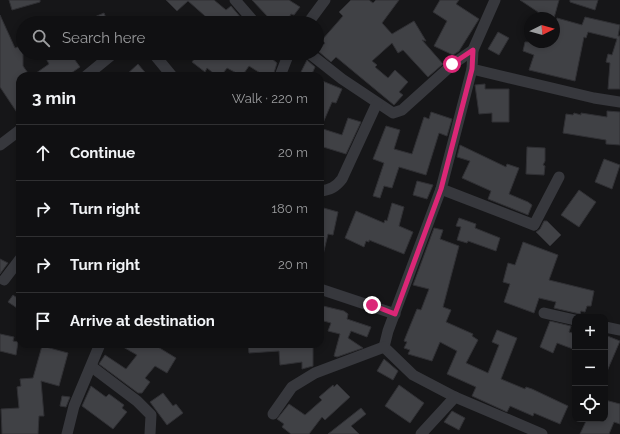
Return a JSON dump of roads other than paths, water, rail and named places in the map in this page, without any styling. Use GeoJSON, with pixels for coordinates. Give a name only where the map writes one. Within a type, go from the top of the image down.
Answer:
{"type":"FeatureCollection","features":[{"type":"Feature","properties":{"kind":"street"},"geometry":{"type":"LineString","coordinates":[[235,0],[249,16]]}},
{"type":"Feature","properties":{"kind":"street"},"geometry":{"type":"LineString","coordinates":[[313,16],[325,0]]}},
{"type":"Feature","properties":{"kind":"street"},"geometry":{"type":"LineString","coordinates":[[384,347],[441,189],[472,69],[473,50],[492,1]]}},
{"type":"Feature","properties":{"kind":"street"},"geometry":{"type":"LineString","coordinates":[[318,60],[393,113],[402,110],[452,64],[473,50]]}},
{"type":"Feature","properties":{"kind":"street"},"geometry":{"type":"LineString","coordinates":[[91,72],[105,60]]}},
{"type":"Feature","properties":{"kind":"street"},"geometry":{"type":"LineString","coordinates":[[159,60],[169,72]]}},
{"type":"Feature","properties":{"kind":"street"},"geometry":{"type":"LineString","coordinates":[[282,72],[286,60]]}},
{"type":"Feature","properties":{"kind":"street"},"geometry":{"type":"LineString","coordinates":[[472,69],[594,98],[620,102]]}},
{"type":"Feature","properties":{"kind":"street"},"geometry":{"type":"LineString","coordinates":[[324,190],[331,189],[342,179],[377,103]]}},
{"type":"Feature","properties":{"kind":"street"},"geometry":{"type":"LineString","coordinates":[[0,145],[16,133]]}},
{"type":"Feature","properties":{"kind":"street"},"geometry":{"type":"LineString","coordinates":[[441,189],[534,225],[559,177]]}},
{"type":"Feature","properties":{"kind":"street"},"geometry":{"type":"LineString","coordinates":[[4,280],[16,264]]}},
{"type":"Feature","properties":{"kind":"street"},"geometry":{"type":"LineString","coordinates":[[324,290],[395,314]]}},
{"type":"Feature","properties":{"kind":"street"},"geometry":{"type":"LineString","coordinates":[[544,313],[572,319]]}},
{"type":"Feature","properties":{"kind":"street"},"geometry":{"type":"LineString","coordinates":[[608,328],[620,330]]}},
{"type":"Feature","properties":{"kind":"street"},"geometry":{"type":"LineString","coordinates":[[384,347],[413,376],[455,397],[542,434]]}},
{"type":"Feature","properties":{"kind":"street"},"geometry":{"type":"LineString","coordinates":[[272,414],[292,387],[315,373],[384,347]]}},
{"type":"Feature","properties":{"kind":"street"},"geometry":{"type":"LineString","coordinates":[[67,434],[74,406],[92,367],[99,348]]}},
{"type":"Feature","properties":{"kind":"street"},"geometry":{"type":"LineString","coordinates":[[92,367],[137,401],[151,415],[150,434]]}},
{"type":"Feature","properties":{"kind":"street"},"geometry":{"type":"LineString","coordinates":[[421,434],[455,397]]}}]}
